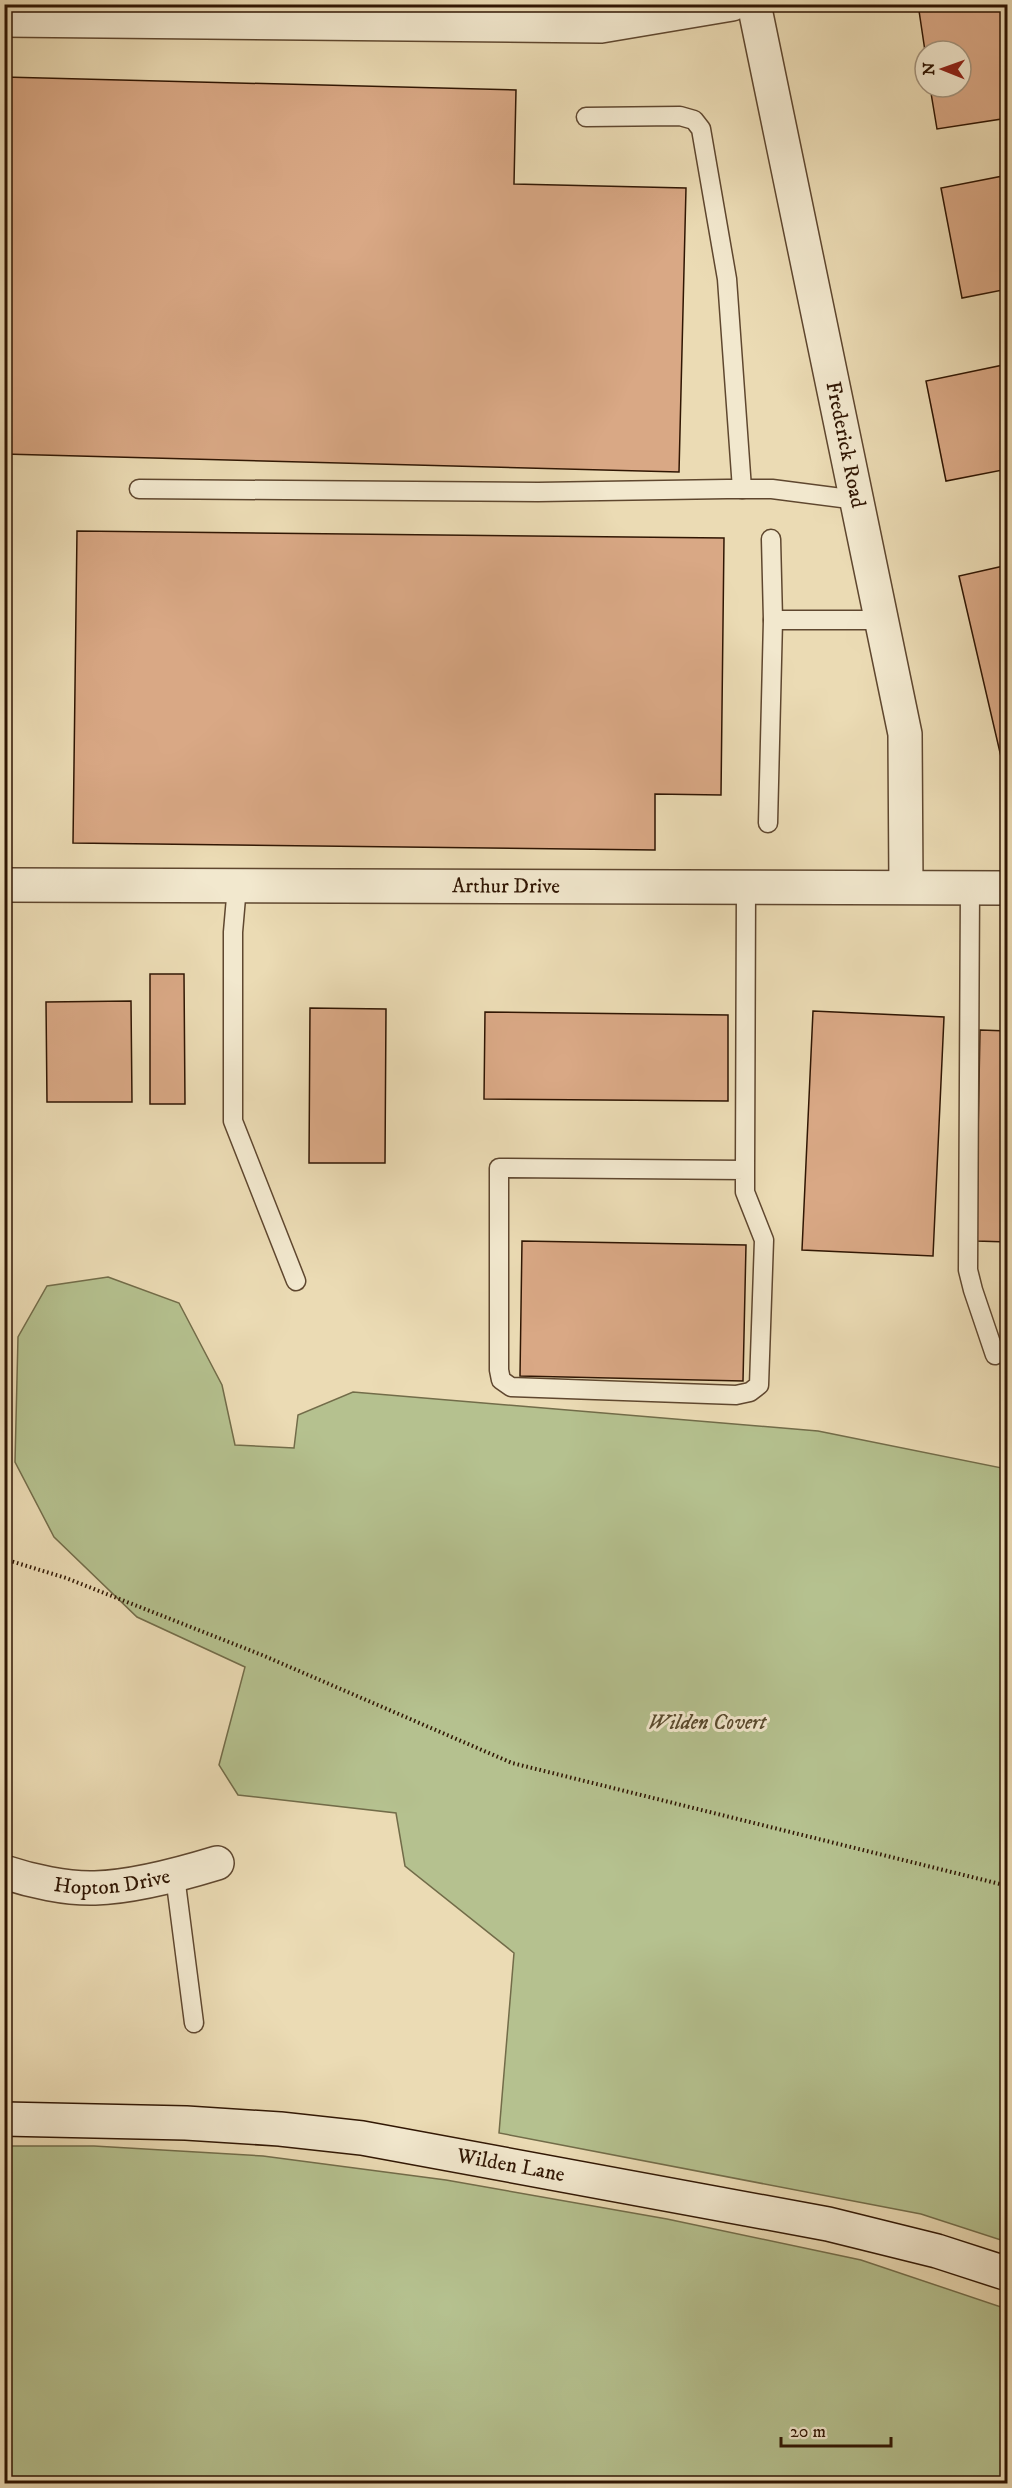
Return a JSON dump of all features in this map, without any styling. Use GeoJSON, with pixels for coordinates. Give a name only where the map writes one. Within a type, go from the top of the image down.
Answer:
{"type":"FeatureCollection","features":[{"type":"Feature","properties":{"kind":"street"},"geometry":{"type":"LineString","coordinates":[[4,20],[601,26],[732,4]]}},
{"type":"Feature","properties":{"kind":"street","name":"Frederick Road"},"geometry":{"type":"LineString","coordinates":[[754,4],[905,734],[906,887]]}},
{"type":"Feature","properties":{"kind":"street","name":"Arthur Drive"},"geometry":{"type":"LineString","coordinates":[[4,885],[1008,888]]}},
{"type":"Feature","properties":{"kind":"street","name":"Hopton Drive"},"geometry":{"type":"LineString","coordinates":[[4,1872],[29,1880],[95,1888],[175,1876],[217,1863]]}},
{"type":"Feature","properties":{"kind":"street","name":"Wilden Lane"},"geometry":{"type":"LineString","coordinates":[[4,2119],[186,2123],[280,2129],[362,2138],[828,2224],[937,2251],[1008,2274]]}},
{"type":"Feature","properties":{"kind":"lane"},"geometry":{"type":"LineString","coordinates":[[586,117],[680,116],[694,120],[701,129],[727,279],[742,489]]}},
{"type":"Feature","properties":{"kind":"lane"},"geometry":{"type":"LineString","coordinates":[[139,489],[538,492],[772,489],[857,500]]}},
{"type":"Feature","properties":{"kind":"lane"},"geometry":{"type":"LineString","coordinates":[[768,823],[773,620],[771,538]]}},
{"type":"Feature","properties":{"kind":"lane"},"geometry":{"type":"LineString","coordinates":[[773,620],[882,620]]}},
{"type":"Feature","properties":{"kind":"lane"},"geometry":{"type":"LineString","coordinates":[[237,885],[233,932],[233,1121],[296,1281]]}},
{"type":"Feature","properties":{"kind":"lane"},"geometry":{"type":"LineString","coordinates":[[745,1170],[499,1168],[499,1370],[501,1380],[511,1387],[736,1395],[750,1392],[759,1385],[764,1240],[745,1192],[746,887]]}},
{"type":"Feature","properties":{"kind":"lane"},"geometry":{"type":"LineString","coordinates":[[970,888],[968,1270],[995,1355]]}},
{"type":"Feature","properties":{"kind":"lane"},"geometry":{"type":"LineString","coordinates":[[175,1876],[194,2023]]}},
{"type":"Feature","properties":{"kind":"path"},"geometry":{"type":"LineString","coordinates":[[4,1559],[66,1578],[251,1651],[512,1763],[1008,1886]]}},
{"type":"Feature","properties":{"kind":"green space","name":"Wilden Covert"},"geometry":{"type":"Polygon","coordinates":[[[108,1277],[179,1303],[222,1385],[235,1445],[294,1448],[298,1415],[353,1392],[818,1431],[1007,1469],[1007,2242],[921,2214],[499,2133],[514,1953],[405,1866],[396,1813],[238,1795],[219,1765],[245,1667],[137,1617],[54,1537],[15,1462],[18,1337],[47,1286],[108,1277]]]}},
{"type":"Feature","properties":{"kind":"green space"},"geometry":{"type":"Polygon","coordinates":[[[5,2146],[94,2146],[263,2156],[446,2180],[667,2219],[861,2260],[1007,2309],[1007,2483],[5,2483],[5,2146]]]}},
{"type":"Feature","properties":{"kind":"building"},"geometry":{"type":"Polygon","coordinates":[[[918,4],[1005,4],[1008,19],[1008,118],[937,129],[932,99],[973,99],[973,39],[923,39],[918,4]]]}},
{"type":"Feature","properties":{"kind":"building"},"geometry":{"type":"Polygon","coordinates":[[[4,77],[516,90],[514,184],[686,188],[679,472],[4,454],[4,77]]]}},
{"type":"Feature","properties":{"kind":"building"},"geometry":{"type":"Polygon","coordinates":[[[1008,175],[1008,289],[962,298],[941,188],[1008,175]]]}},
{"type":"Feature","properties":{"kind":"building"},"geometry":{"type":"Polygon","coordinates":[[[1008,364],[1008,469],[946,481],[926,381],[1008,364]]]}},
{"type":"Feature","properties":{"kind":"building"},"geometry":{"type":"Polygon","coordinates":[[[77,531],[724,538],[721,795],[655,794],[655,850],[73,843],[77,531]]]}},
{"type":"Feature","properties":{"kind":"building"},"geometry":{"type":"Polygon","coordinates":[[[1008,565],[1008,787],[959,576],[1008,565]]]}},
{"type":"Feature","properties":{"kind":"building"},"geometry":{"type":"Polygon","coordinates":[[[150,974],[184,974],[185,1104],[150,1104],[150,974]]]}},
{"type":"Feature","properties":{"kind":"building"},"geometry":{"type":"Polygon","coordinates":[[[131,1001],[132,1102],[47,1102],[46,1002],[131,1001]]]}},
{"type":"Feature","properties":{"kind":"building"},"geometry":{"type":"Polygon","coordinates":[[[310,1008],[386,1009],[385,1163],[309,1163],[310,1008]]]}},
{"type":"Feature","properties":{"kind":"building"},"geometry":{"type":"Polygon","coordinates":[[[813,1011],[944,1017],[933,1256],[802,1250],[813,1011]]]}},
{"type":"Feature","properties":{"kind":"building"},"geometry":{"type":"Polygon","coordinates":[[[485,1012],[728,1015],[728,1101],[484,1099],[485,1012]]]}},
{"type":"Feature","properties":{"kind":"building"},"geometry":{"type":"Polygon","coordinates":[[[980,1030],[1008,1031],[1008,1242],[976,1241],[980,1030]]]}},
{"type":"Feature","properties":{"kind":"building"},"geometry":{"type":"Polygon","coordinates":[[[522,1241],[746,1245],[743,1381],[520,1376],[522,1241]]]}}]}
